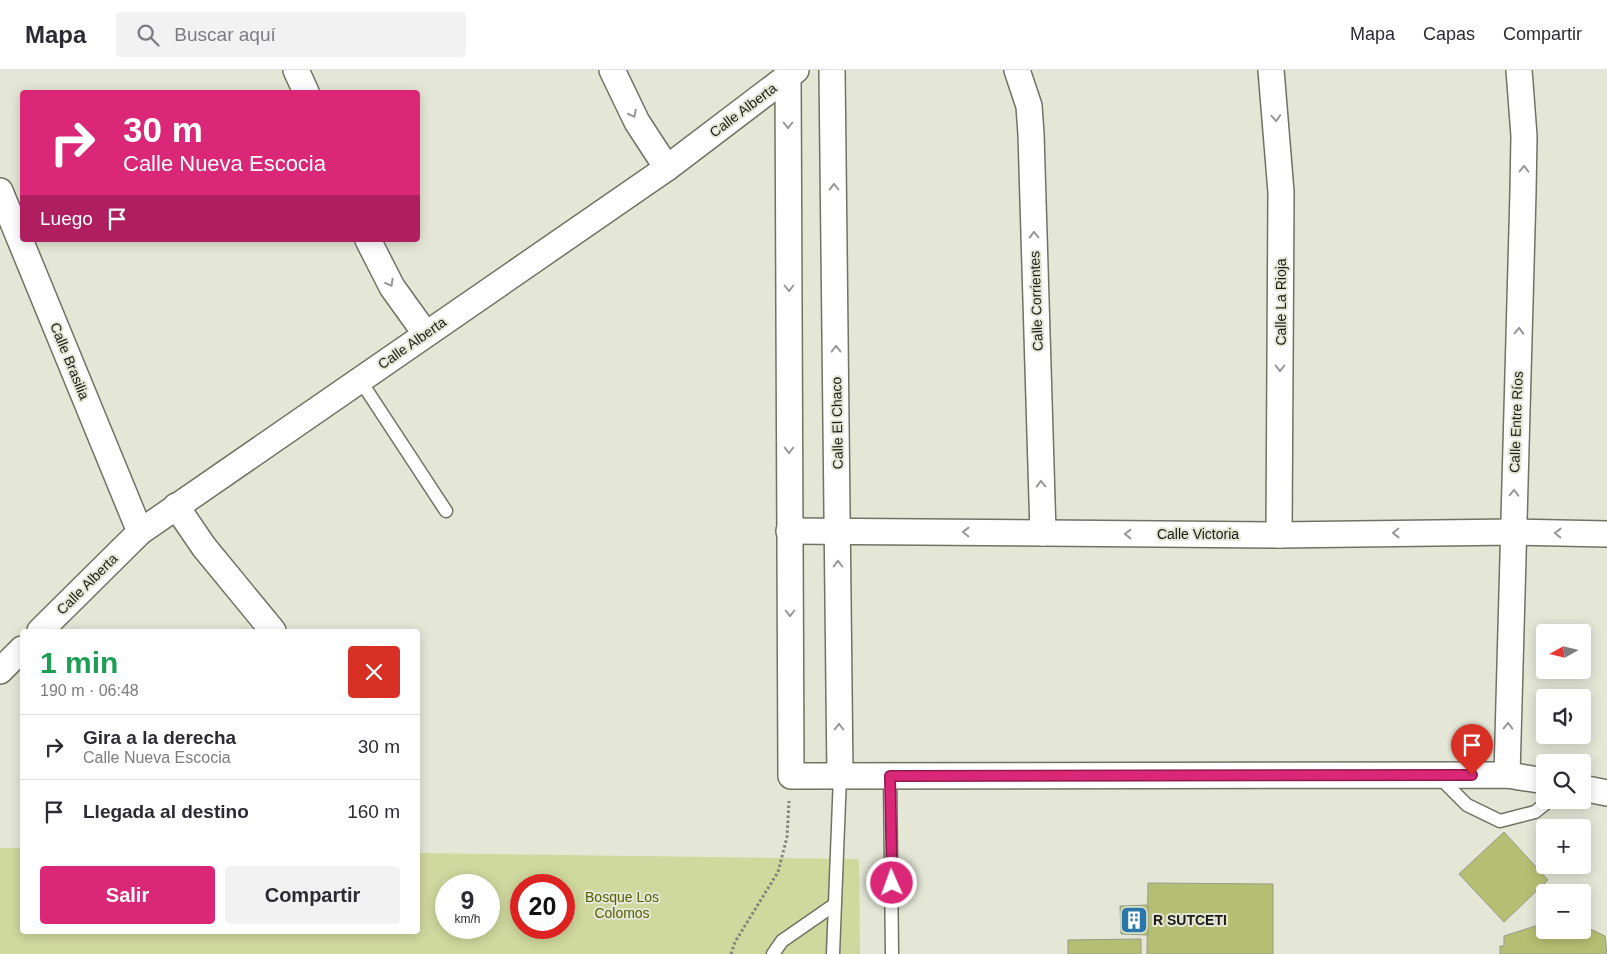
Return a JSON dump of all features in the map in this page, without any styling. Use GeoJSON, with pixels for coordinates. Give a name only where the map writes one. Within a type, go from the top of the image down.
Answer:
{"type":"FeatureCollection","features":[{"type":"Feature","properties":{"kind":"street"},"geometry":{"type":"LineString","coordinates":[[296,70],[305,90]]}},
{"type":"Feature","properties":{"kind":"street"},"geometry":{"type":"LineString","coordinates":[[612,70],[637,122],[667,168]]}},
{"type":"Feature","properties":{"kind":"street","name":"Calle El Chaco"},"geometry":{"type":"LineString","coordinates":[[832,70],[840,776]]}},
{"type":"Feature","properties":{"kind":"street","name":"Calle Corrientes"},"geometry":{"type":"LineString","coordinates":[[1017,70],[1029,106],[1031,134],[1043,533]]}},
{"type":"Feature","properties":{"kind":"street","name":"Calle La Rioja"},"geometry":{"type":"LineString","coordinates":[[1271,70],[1281,192],[1280,535]]}},
{"type":"Feature","properties":{"kind":"street","name":"Calle Entre Ríos"},"geometry":{"type":"LineString","coordinates":[[1507,775],[1524,136],[1519,70]]}},
{"type":"Feature","properties":{"kind":"street"},"geometry":{"type":"LineString","coordinates":[[792,73],[789,531],[791,776],[1507,775],[1536,780]]}},
{"type":"Feature","properties":{"kind":"street","name":"Calle Alberta"},"geometry":{"type":"LineString","coordinates":[[42,629],[140,532],[425,333],[667,168],[792,73]]}},
{"type":"Feature","properties":{"kind":"street","name":"Calle Brasilia"},"geometry":{"type":"LineString","coordinates":[[0,193],[20,241]]}},
{"type":"Feature","properties":{"kind":"street","name":"Calle Brasilia"},"geometry":{"type":"LineString","coordinates":[[20,242],[140,532]]}},
{"type":"Feature","properties":{"kind":"street"},"geometry":{"type":"LineString","coordinates":[[369,242],[392,287],[425,333]]}},
{"type":"Feature","properties":{"kind":"street"},"geometry":{"type":"LineString","coordinates":[[176,506],[204,547],[271,629]]}},
{"type":"Feature","properties":{"kind":"street","name":"Calle Victoria"},"geometry":{"type":"LineString","coordinates":[[789,531],[1280,535],[1513,532],[1607,534]]}},
{"type":"Feature","properties":{"kind":"street"},"geometry":{"type":"LineString","coordinates":[[0,671],[20,650]]}},
{"type":"Feature","properties":{"kind":"street"},"geometry":{"type":"LineString","coordinates":[[1591,789],[1607,792]]}},
{"type":"Feature","properties":{"kind":"lane"},"geometry":{"type":"LineString","coordinates":[[360,380],[446,511]]}},
{"type":"Feature","properties":{"kind":"lane"},"geometry":{"type":"LineString","coordinates":[[1438,775],[1467,805],[1500,821],[1535,812],[1539,809]]}},
{"type":"Feature","properties":{"kind":"lane"},"geometry":{"type":"LineString","coordinates":[[833,954],[840,776]]}},
{"type":"Feature","properties":{"kind":"lane"},"geometry":{"type":"LineString","coordinates":[[890,776],[892,954]]}},
{"type":"Feature","properties":{"kind":"lane"},"geometry":{"type":"LineString","coordinates":[[773,954],[782,941],[834,905]]}},
{"type":"Feature","properties":{"kind":"path"},"geometry":{"type":"LineString","coordinates":[[731,954],[735,942],[778,872],[787,837],[791,776]]}},
{"type":"Feature","properties":{"kind":"green space","name":"Bosque Los Colomos"},"geometry":{"type":"Polygon","coordinates":[[[0,848],[20,848],[20,934],[420,934],[420,853],[859,859],[860,954],[0,954],[0,848]]]}},
{"type":"Feature","properties":{"kind":"building"},"geometry":{"type":"Polygon","coordinates":[[[1504,832],[1536,867],[1536,874],[1542,874],[1548,880],[1544,884],[1536,884],[1536,891],[1504,922],[1459,874],[1504,832]]]}},
{"type":"Feature","properties":{"kind":"building"},"geometry":{"type":"Polygon","coordinates":[[[1148,883],[1273,884],[1273,954],[1147,954],[1148,883]]]}},
{"type":"Feature","properties":{"kind":"building","name":"R SUTCETI"},"geometry":{"type":"Polygon","coordinates":[[[1148,905],[1148,935],[1121,934],[1120,906],[1148,905]]]}},
{"type":"Feature","properties":{"kind":"building"},"geometry":{"type":"Polygon","coordinates":[[[1536,926],[1536,939],[1591,939],[1591,929],[1605,936],[1607,954],[1500,954],[1500,946],[1504,946],[1504,936],[1536,926]]]}},
{"type":"Feature","properties":{"kind":"building"},"geometry":{"type":"Polygon","coordinates":[[[1141,939],[1141,954],[1068,954],[1068,940],[1141,939]]]}},
{"type":"Feature","properties":{"kind":"place","name":"R SUTCETI"},"geometry":{"type":"Point","coordinates":[1134,920]}},
{"type":"Feature","properties":{"kind":"route"},"geometry":{"type":"LineString","coordinates":[[892,883],[890,776],[1472,775]]}}]}
